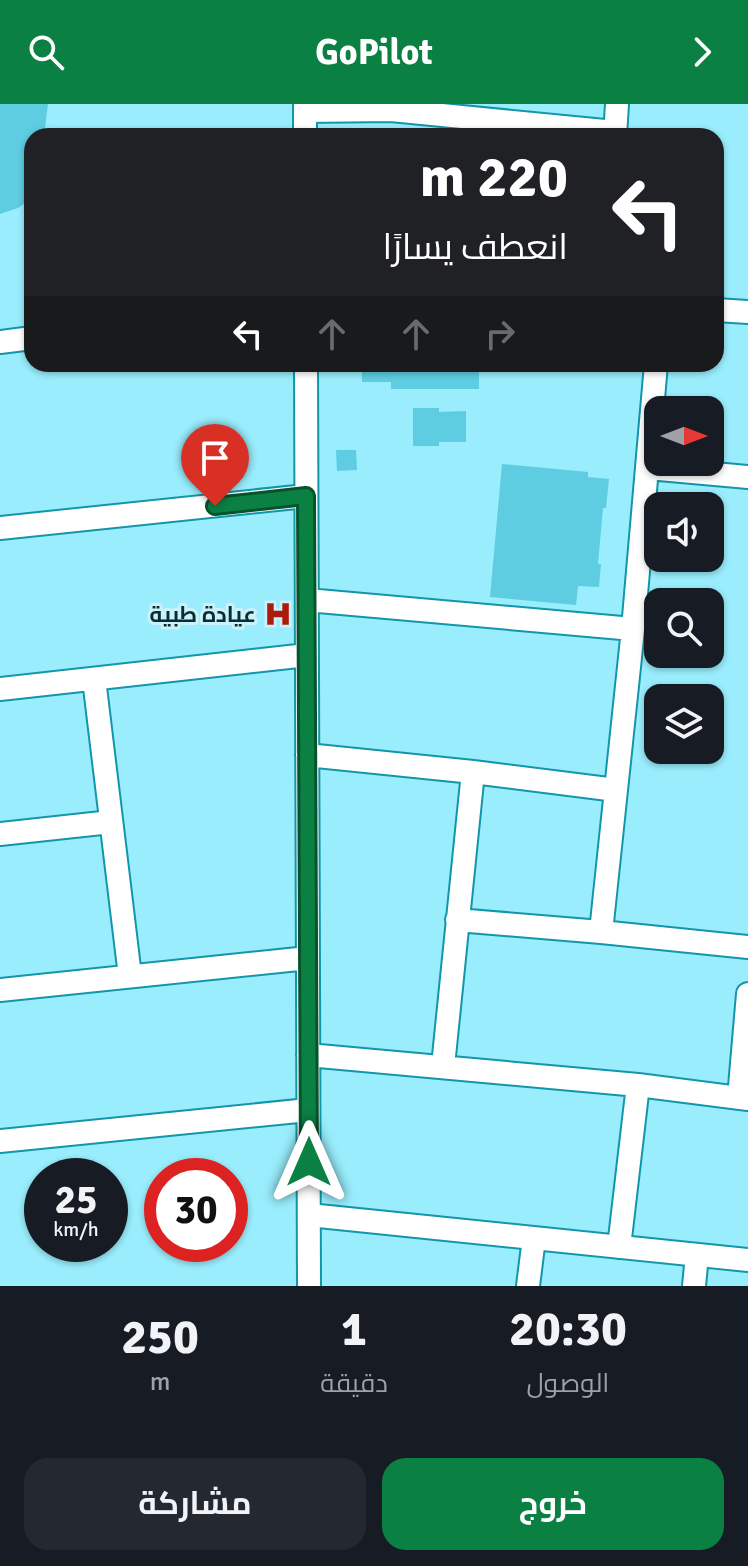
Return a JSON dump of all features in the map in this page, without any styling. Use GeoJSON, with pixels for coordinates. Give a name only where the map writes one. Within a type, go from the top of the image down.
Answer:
{"type":"FeatureCollection","features":[{"type":"Feature","properties":{"kind":"street"},"geometry":{"type":"LineString","coordinates":[[615,128],[617,104]]}},
{"type":"Feature","properties":{"kind":"street"},"geometry":{"type":"LineString","coordinates":[[305,128],[305,107],[472,111],[578,128]]}},
{"type":"Feature","properties":{"kind":"street"},"geometry":{"type":"LineString","coordinates":[[724,310],[748,312]]}},
{"type":"Feature","properties":{"kind":"street"},"geometry":{"type":"LineString","coordinates":[[0,342],[24,339]]}},
{"type":"Feature","properties":{"kind":"street"},"geometry":{"type":"LineString","coordinates":[[306,372],[309,1286]]}},
{"type":"Feature","properties":{"kind":"street"},"geometry":{"type":"LineString","coordinates":[[654,396],[655,372]]}},
{"type":"Feature","properties":{"kind":"street"},"geometry":{"type":"LineString","coordinates":[[724,475],[748,477]]}},
{"type":"Feature","properties":{"kind":"street"},"geometry":{"type":"LineString","coordinates":[[601,932],[647,476]]}},
{"type":"Feature","properties":{"kind":"street"},"geometry":{"type":"LineString","coordinates":[[0,528],[306,496]]}},
{"type":"Feature","properties":{"kind":"street"},"geometry":{"type":"LineString","coordinates":[[307,600],[633,629]]}},
{"type":"Feature","properties":{"kind":"street"},"geometry":{"type":"LineString","coordinates":[[0,689],[307,655]]}},
{"type":"Feature","properties":{"kind":"street"},"geometry":{"type":"LineString","coordinates":[[94,679],[130,976]]}},
{"type":"Feature","properties":{"kind":"street"},"geometry":{"type":"LineString","coordinates":[[307,755],[616,790]]}},
{"type":"Feature","properties":{"kind":"street"},"geometry":{"type":"LineString","coordinates":[[443,1066],[473,772]]}},
{"type":"Feature","properties":{"kind":"street"},"geometry":{"type":"LineString","coordinates":[[0,834],[111,822]]}},
{"type":"Feature","properties":{"kind":"street"},"geometry":{"type":"LineString","coordinates":[[457,920],[748,947]]}},
{"type":"Feature","properties":{"kind":"street"},"geometry":{"type":"LineString","coordinates":[[0,990],[308,958]]}},
{"type":"Feature","properties":{"kind":"street"},"geometry":{"type":"LineString","coordinates":[[308,1055],[638,1085],[744,1098],[748,994]]}},
{"type":"Feature","properties":{"kind":"street"},"geometry":{"type":"LineString","coordinates":[[619,1247],[638,1085]]}},
{"type":"Feature","properties":{"kind":"street"},"geometry":{"type":"LineString","coordinates":[[0,1141],[308,1110]]}},
{"type":"Feature","properties":{"kind":"street"},"geometry":{"type":"LineString","coordinates":[[309,1215],[748,1260]]}},
{"type":"Feature","properties":{"kind":"street"},"geometry":{"type":"LineString","coordinates":[[528,1286],[534,1238]]}},
{"type":"Feature","properties":{"kind":"street"},"geometry":{"type":"LineString","coordinates":[[694,1286],[697,1255]]}},
{"type":"Feature","properties":{"kind":"building"},"geometry":{"type":"Polygon","coordinates":[[[0,104],[48,104],[45,128],[24,128],[24,204],[0,214],[0,104]]]}},
{"type":"Feature","properties":{"kind":"building"},"geometry":{"type":"Polygon","coordinates":[[[362,372],[479,372],[479,389],[391,389],[391,382],[362,382],[362,372]]]}},
{"type":"Feature","properties":{"kind":"building"},"geometry":{"type":"Polygon","coordinates":[[[413,408],[439,408],[439,412],[466,411],[466,442],[413,446],[413,408]]]}},
{"type":"Feature","properties":{"kind":"building"},"geometry":{"type":"Polygon","coordinates":[[[336,450],[356,450],[357,470],[337,471],[336,450]]]}},
{"type":"Feature","properties":{"kind":"building"},"geometry":{"type":"Polygon","coordinates":[[[502,464],[588,472],[588,477],[609,479],[606,508],[603,508],[599,587],[578,586],[576,605],[490,597],[502,464]]]}},
{"type":"Feature","properties":{"kind":"place","name":"عيادة طبية"},"geometry":{"type":"Point","coordinates":[278,614]}},
{"type":"Feature","properties":{"kind":"route"},"geometry":{"type":"LineString","coordinates":[[215,506],[306,496],[309,1162]]}}]}
